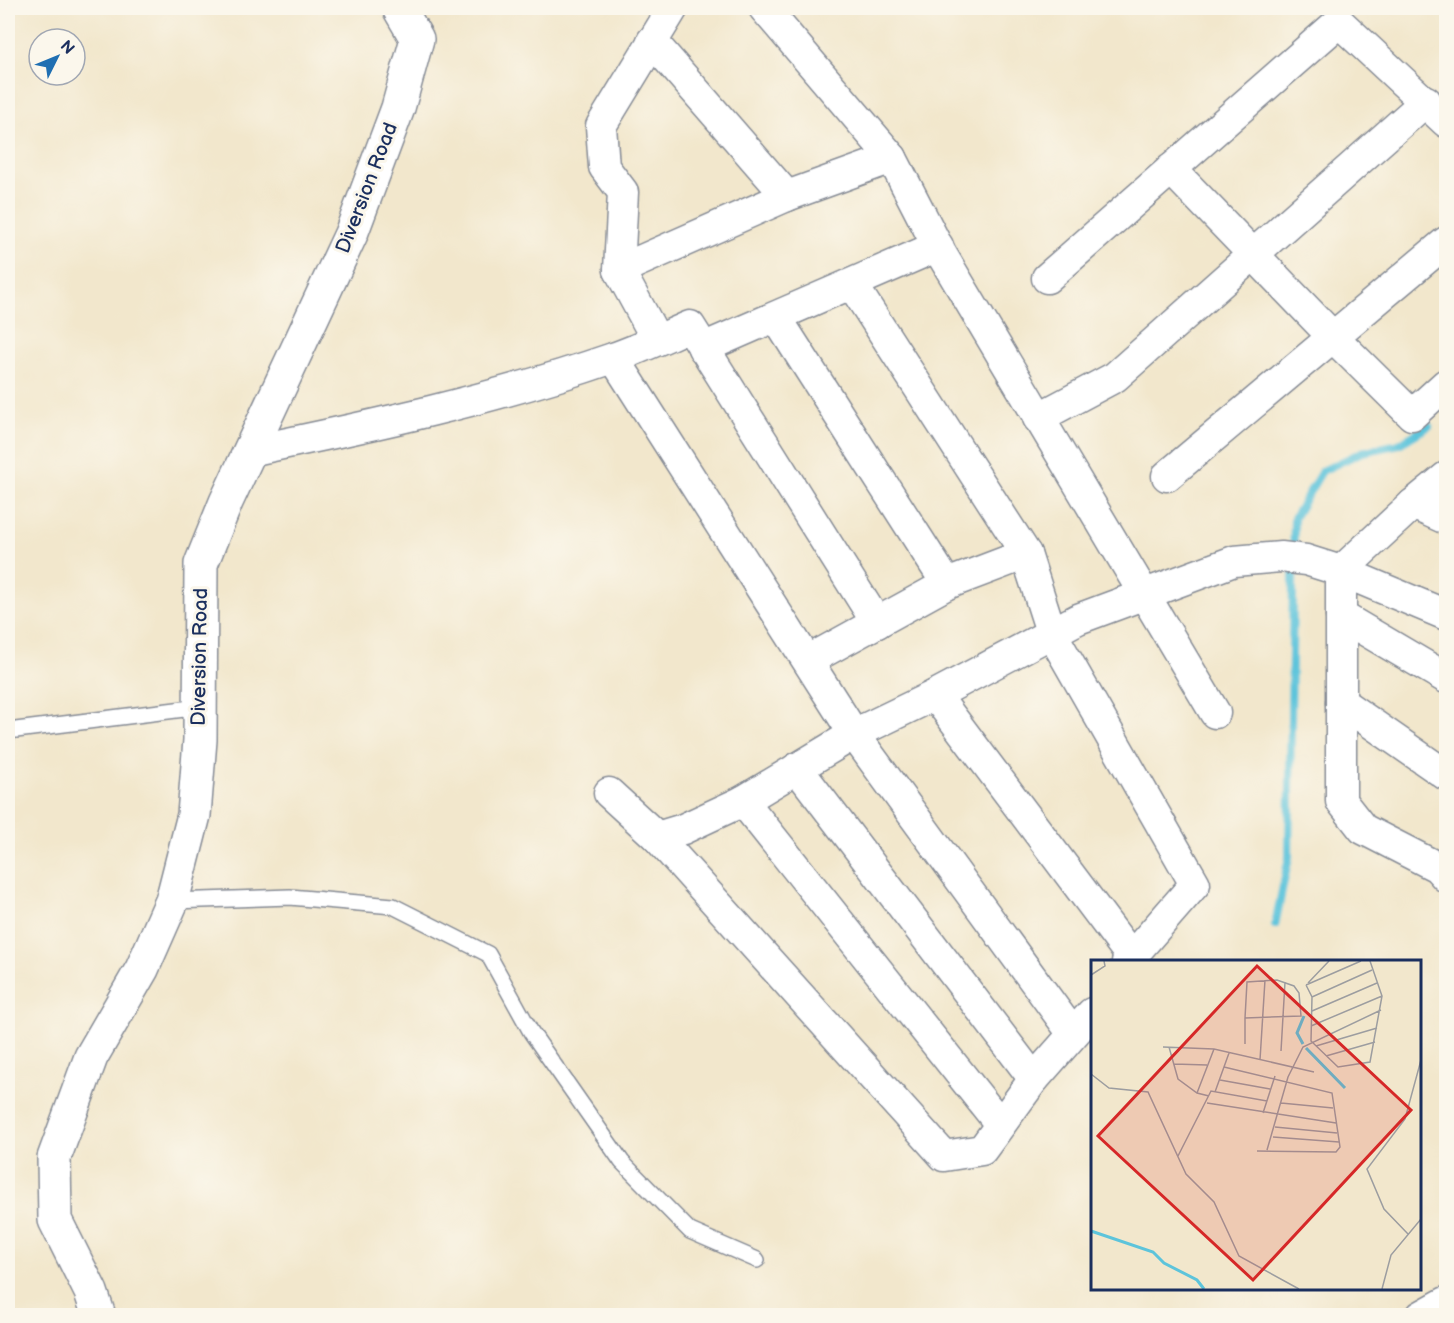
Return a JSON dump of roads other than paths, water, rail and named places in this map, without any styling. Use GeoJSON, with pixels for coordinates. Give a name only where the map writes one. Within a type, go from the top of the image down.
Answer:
{"type":"FeatureCollection","features":[{"type":"Feature","properties":{"kind":"street","name":"Diversion Road"},"geometry":{"type":"LineString","coordinates":[[99,1316],[91,1292],[55,1220],[54,1158],[91,1057],[142,969],[172,901],[194,815],[200,707],[201,564],[249,451],[351,234],[398,108],[417,39],[399,8]]}},
{"type":"Feature","properties":{"kind":"street"},"geometry":{"type":"LineString","coordinates":[[657,340],[619,270],[623,192],[604,167],[601,126],[673,8]]}},
{"type":"Feature","properties":{"kind":"street"},"geometry":{"type":"LineString","coordinates":[[764,8],[892,158],[938,246],[1038,418],[1215,713]]}},
{"type":"Feature","properties":{"kind":"street"},"geometry":{"type":"LineString","coordinates":[[1047,278],[1339,22],[1446,122]]}},
{"type":"Feature","properties":{"kind":"street"},"geometry":{"type":"LineString","coordinates":[[652,40],[787,196]]}},
{"type":"Feature","properties":{"kind":"street"},"geometry":{"type":"LineString","coordinates":[[1038,418],[1115,377],[1426,101]]}},
{"type":"Feature","properties":{"kind":"street"},"geometry":{"type":"LineString","coordinates":[[619,270],[787,196],[892,158]]}},
{"type":"Feature","properties":{"kind":"street"},"geometry":{"type":"LineString","coordinates":[[1171,169],[1333,337],[1412,415],[1446,384]]}},
{"type":"Feature","properties":{"kind":"street"},"geometry":{"type":"LineString","coordinates":[[1167,476],[1446,242]]}},
{"type":"Feature","properties":{"kind":"street"},"geometry":{"type":"LineString","coordinates":[[704,348],[938,246]]}},
{"type":"Feature","properties":{"kind":"street"},"geometry":{"type":"LineString","coordinates":[[852,284],[1026,554],[1051,632],[1195,884],[1129,959],[935,695]]}},
{"type":"Feature","properties":{"kind":"street"},"geometry":{"type":"LineString","coordinates":[[776,317],[947,584]]}},
{"type":"Feature","properties":{"kind":"street"},"geometry":{"type":"LineString","coordinates":[[249,451],[379,424],[614,358],[690,326],[877,623]]}},
{"type":"Feature","properties":{"kind":"street"},"geometry":{"type":"LineString","coordinates":[[609,793],[657,837],[944,1156],[982,1150],[1034,1079],[1083,1024],[854,734],[809,660],[614,358]]}},
{"type":"Feature","properties":{"kind":"street"},"geometry":{"type":"LineString","coordinates":[[1446,477],[1413,504],[1341,571],[1341,801],[1363,829],[1437,867],[1446,877]]}},
{"type":"Feature","properties":{"kind":"street"},"geometry":{"type":"LineString","coordinates":[[1413,504],[1446,519]]}},
{"type":"Feature","properties":{"kind":"street"},"geometry":{"type":"LineString","coordinates":[[809,660],[947,584],[1026,554]]}},
{"type":"Feature","properties":{"kind":"street"},"geometry":{"type":"LineString","coordinates":[[657,837],[683,829],[743,801],[854,734],[935,695],[1078,619],[1234,561],[1294,559],[1341,571],[1446,615]]}},
{"type":"Feature","properties":{"kind":"street"},"geometry":{"type":"LineString","coordinates":[[1341,616],[1446,678]]}},
{"type":"Feature","properties":{"kind":"street"},"geometry":{"type":"LineString","coordinates":[[1341,702],[1446,775]]}},
{"type":"Feature","properties":{"kind":"street"},"geometry":{"type":"LineString","coordinates":[[797,768],[1034,1079]]}},
{"type":"Feature","properties":{"kind":"street"},"geometry":{"type":"LineString","coordinates":[[743,801],[1000,1124]]}},
{"type":"Feature","properties":{"kind":"street"},"geometry":{"type":"LineString","coordinates":[[1421,1316],[1446,1302]]}},
{"type":"Feature","properties":{"kind":"lane"},"geometry":{"type":"LineString","coordinates":[[8,731],[200,707]]}},
{"type":"Feature","properties":{"kind":"lane"},"geometry":{"type":"LineString","coordinates":[[172,901],[290,897],[393,906],[488,954],[531,1032],[622,1162],[690,1231],[757,1260]]}},
{"type":"Feature","properties":{"kind":"waterway"},"geometry":{"type":"LineString","coordinates":[[1275,925],[1289,857],[1294,518],[1322,471],[1362,452],[1399,444],[1429,426]]}}]}
